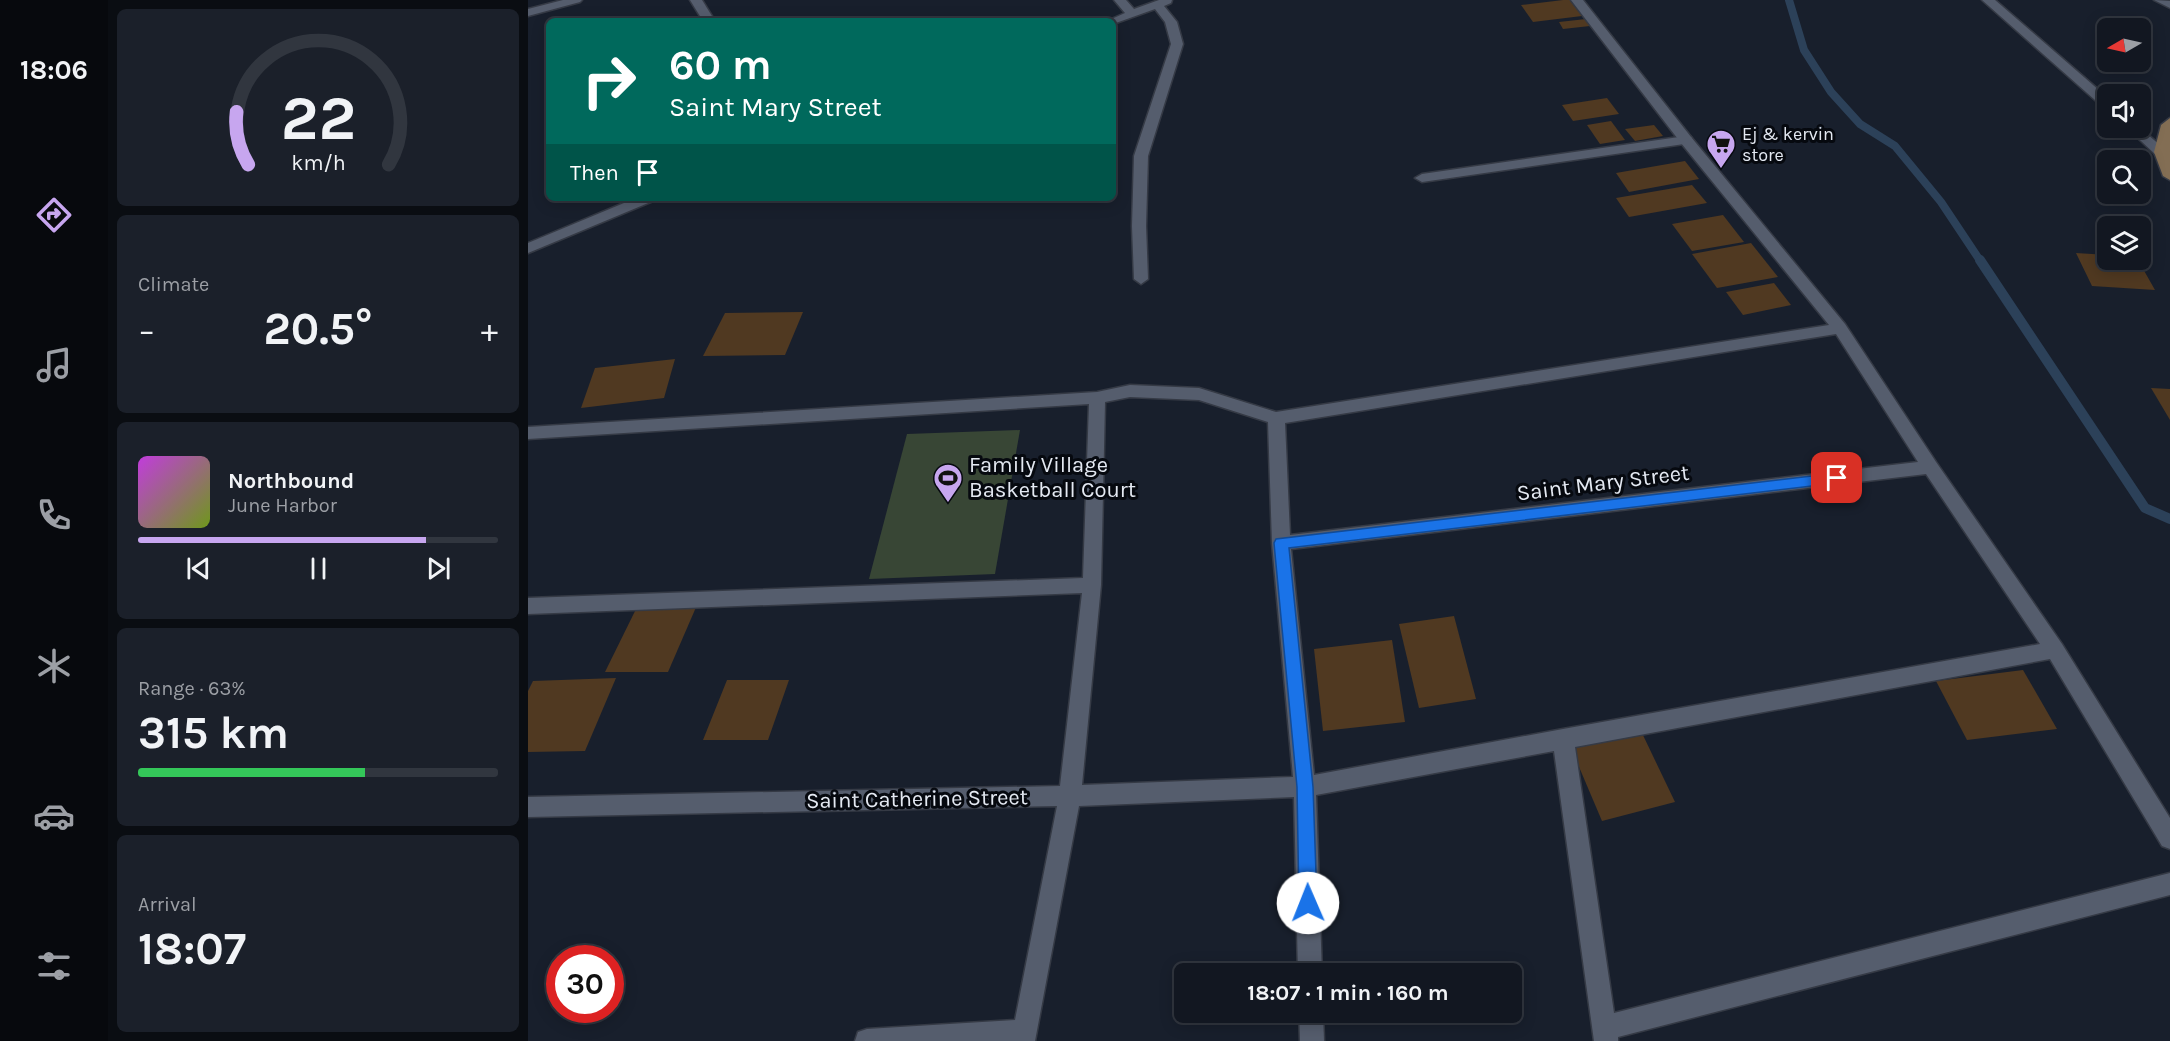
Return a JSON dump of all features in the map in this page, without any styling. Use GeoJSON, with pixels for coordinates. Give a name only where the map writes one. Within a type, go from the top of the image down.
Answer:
{"type":"FeatureCollection","features":[{"type":"Feature","properties":{"kind":"street"},"geometry":{"type":"LineString","coordinates":[[528,13],[545,4],[576,0]]}},
{"type":"Feature","properties":{"kind":"street"},"geometry":{"type":"LineString","coordinates":[[696,0],[707,18]]}},
{"type":"Feature","properties":{"kind":"street"},"geometry":{"type":"LineString","coordinates":[[1120,0],[1132,14]]}},
{"type":"Feature","properties":{"kind":"street"},"geometry":{"type":"LineString","coordinates":[[1577,0],[1686,140],[1840,328],[2055,650],[2170,838]]}},
{"type":"Feature","properties":{"kind":"street"},"geometry":{"type":"LineString","coordinates":[[1988,0],[2097,95]]}},
{"type":"Feature","properties":{"kind":"street"},"geometry":{"type":"LineString","coordinates":[[2160,0],[2170,5]]}},
{"type":"Feature","properties":{"kind":"street"},"geometry":{"type":"LineString","coordinates":[[1116,20],[1164,2],[1177,44],[1141,156],[1139,226],[1142,279]]}},
{"type":"Feature","properties":{"kind":"street"},"geometry":{"type":"LineString","coordinates":[[2170,122],[2167,125],[2162,152],[2170,176]]}},
{"type":"Feature","properties":{"kind":"street"},"geometry":{"type":"LineString","coordinates":[[2145,138],[2162,152]]}},
{"type":"Feature","properties":{"kind":"street"},"geometry":{"type":"LineString","coordinates":[[1422,178],[1686,140]]}},
{"type":"Feature","properties":{"kind":"street"},"geometry":{"type":"LineString","coordinates":[[528,248],[641,201]]}},
{"type":"Feature","properties":{"kind":"street"},"geometry":{"type":"LineString","coordinates":[[528,433],[1096,398],[1130,391],[1199,394],[1276,418],[1840,328]]}},
{"type":"Feature","properties":{"kind":"street"},"geometry":{"type":"LineString","coordinates":[[867,1041],[1023,1037],[1070,796],[1092,585],[1096,398]]}},
{"type":"Feature","properties":{"kind":"street"},"geometry":{"type":"LineString","coordinates":[[1276,418],[1281,543],[1305,787],[1310,963]]}},
{"type":"Feature","properties":{"kind":"street","name":"Saint Mary Street"},"geometry":{"type":"LineString","coordinates":[[1281,543],[1930,466]]}},
{"type":"Feature","properties":{"kind":"street"},"geometry":{"type":"LineString","coordinates":[[528,606],[1092,585]]}},
{"type":"Feature","properties":{"kind":"street","name":"Saint Catherine Street"},"geometry":{"type":"LineString","coordinates":[[528,807],[1070,796],[1305,787],[1563,738],[2055,650]]}},
{"type":"Feature","properties":{"kind":"street"},"geometry":{"type":"LineString","coordinates":[[1563,738],[1605,1035],[2170,884]]}},
{"type":"Feature","properties":{"kind":"street"},"geometry":{"type":"LineString","coordinates":[[1311,1023],[1312,1041]]}},
{"type":"Feature","properties":{"kind":"green space","name":"Family Village Basketball Court"},"geometry":{"type":"Polygon","coordinates":[[[1020,430],[995,574],[869,579],[907,434],[1020,430]]]}},
{"type":"Feature","properties":{"kind":"building"},"geometry":{"type":"Polygon","coordinates":[[[1570,0],[1582,16],[1533,22],[1521,5],[1570,0]]]}},
{"type":"Feature","properties":{"kind":"building"},"geometry":{"type":"Polygon","coordinates":[[[1586,19],[1590,26],[1563,29],[1559,22],[1586,19]]]}},
{"type":"Feature","properties":{"kind":"building"},"geometry":{"type":"Polygon","coordinates":[[[1607,98],[1619,114],[1573,121],[1562,105],[1607,98]]]}},
{"type":"Feature","properties":{"kind":"building"},"geometry":{"type":"Polygon","coordinates":[[[1611,121],[1625,140],[1600,144],[1587,125],[1611,121]]]}},
{"type":"Feature","properties":{"kind":"building"},"geometry":{"type":"Polygon","coordinates":[[[1654,125],[1663,136],[1635,141],[1625,129],[1654,125]]]}},
{"type":"Feature","properties":{"kind":"building"},"geometry":{"type":"Polygon","coordinates":[[[1685,161],[1699,179],[1629,192],[1616,173],[1685,161]]]}},
{"type":"Feature","properties":{"kind":"building"},"geometry":{"type":"Polygon","coordinates":[[[1692,185],[1707,203],[1629,217],[1616,198],[1692,185]]]}},
{"type":"Feature","properties":{"kind":"building"},"geometry":{"type":"Polygon","coordinates":[[[1723,215],[1744,242],[1692,251],[1672,224],[1723,215]]]}},
{"type":"Feature","properties":{"kind":"building"},"geometry":{"type":"Polygon","coordinates":[[[1751,243],[1778,277],[1717,288],[1692,254],[1751,243]]]}},
{"type":"Feature","properties":{"kind":"building"},"geometry":{"type":"Polygon","coordinates":[[[2076,253],[2097,254],[2097,270],[2144,270],[2155,290],[2092,286],[2076,253]]]}},
{"type":"Feature","properties":{"kind":"building"},"geometry":{"type":"Polygon","coordinates":[[[1774,283],[1791,305],[1743,315],[1726,292],[1774,283]]]}},
{"type":"Feature","properties":{"kind":"building"},"geometry":{"type":"Polygon","coordinates":[[[803,312],[785,355],[703,356],[725,313],[803,312]]]}},
{"type":"Feature","properties":{"kind":"building"},"geometry":{"type":"Polygon","coordinates":[[[675,359],[664,398],[581,408],[595,368],[675,359]]]}},
{"type":"Feature","properties":{"kind":"building"},"geometry":{"type":"Polygon","coordinates":[[[2151,388],[2170,389],[2170,420],[2151,388]]]}},
{"type":"Feature","properties":{"kind":"building"},"geometry":{"type":"Polygon","coordinates":[[[638,605],[697,605],[668,672],[605,672],[638,605]]]}},
{"type":"Feature","properties":{"kind":"building"},"geometry":{"type":"Polygon","coordinates":[[[1454,616],[1476,699],[1419,708],[1399,624],[1454,616]]]}},
{"type":"Feature","properties":{"kind":"building"},"geometry":{"type":"Polygon","coordinates":[[[1392,640],[1405,722],[1323,731],[1314,649],[1392,640]]]}},
{"type":"Feature","properties":{"kind":"building"},"geometry":{"type":"Polygon","coordinates":[[[2023,670],[2057,729],[1967,740],[1936,681],[2023,670]]]}},
{"type":"Feature","properties":{"kind":"building"},"geometry":{"type":"Polygon","coordinates":[[[616,678],[585,751],[528,752],[528,691],[533,681],[616,678]]]}},
{"type":"Feature","properties":{"kind":"building"},"geometry":{"type":"Polygon","coordinates":[[[727,680],[789,680],[768,740],[703,740],[727,680]]]}},
{"type":"Feature","properties":{"kind":"building"},"geometry":{"type":"Polygon","coordinates":[[[1641,731],[1675,802],[1602,821],[1571,748],[1641,731]]]}},
{"type":"Feature","properties":{"kind":"waterway"},"geometry":{"type":"LineString","coordinates":[[1789,0],[1804,50],[1831,92],[1860,124],[1895,146],[1941,202],[1981,262]]}},
{"type":"Feature","properties":{"kind":"waterway"},"geometry":{"type":"LineString","coordinates":[[1980,260],[2145,508],[2170,519]]}},
{"type":"Feature","properties":{"kind":"place","name":"Ej & kervin store"},"geometry":{"type":"Point","coordinates":[1721,170]}},
{"type":"Feature","properties":{"kind":"place","name":"Family Village Basketball Court"},"geometry":{"type":"Point","coordinates":[948,504]}},
{"type":"Feature","properties":{"kind":"route"},"geometry":{"type":"LineString","coordinates":[[1308,903],[1305,787],[1281,543],[1837,478]]}}]}
